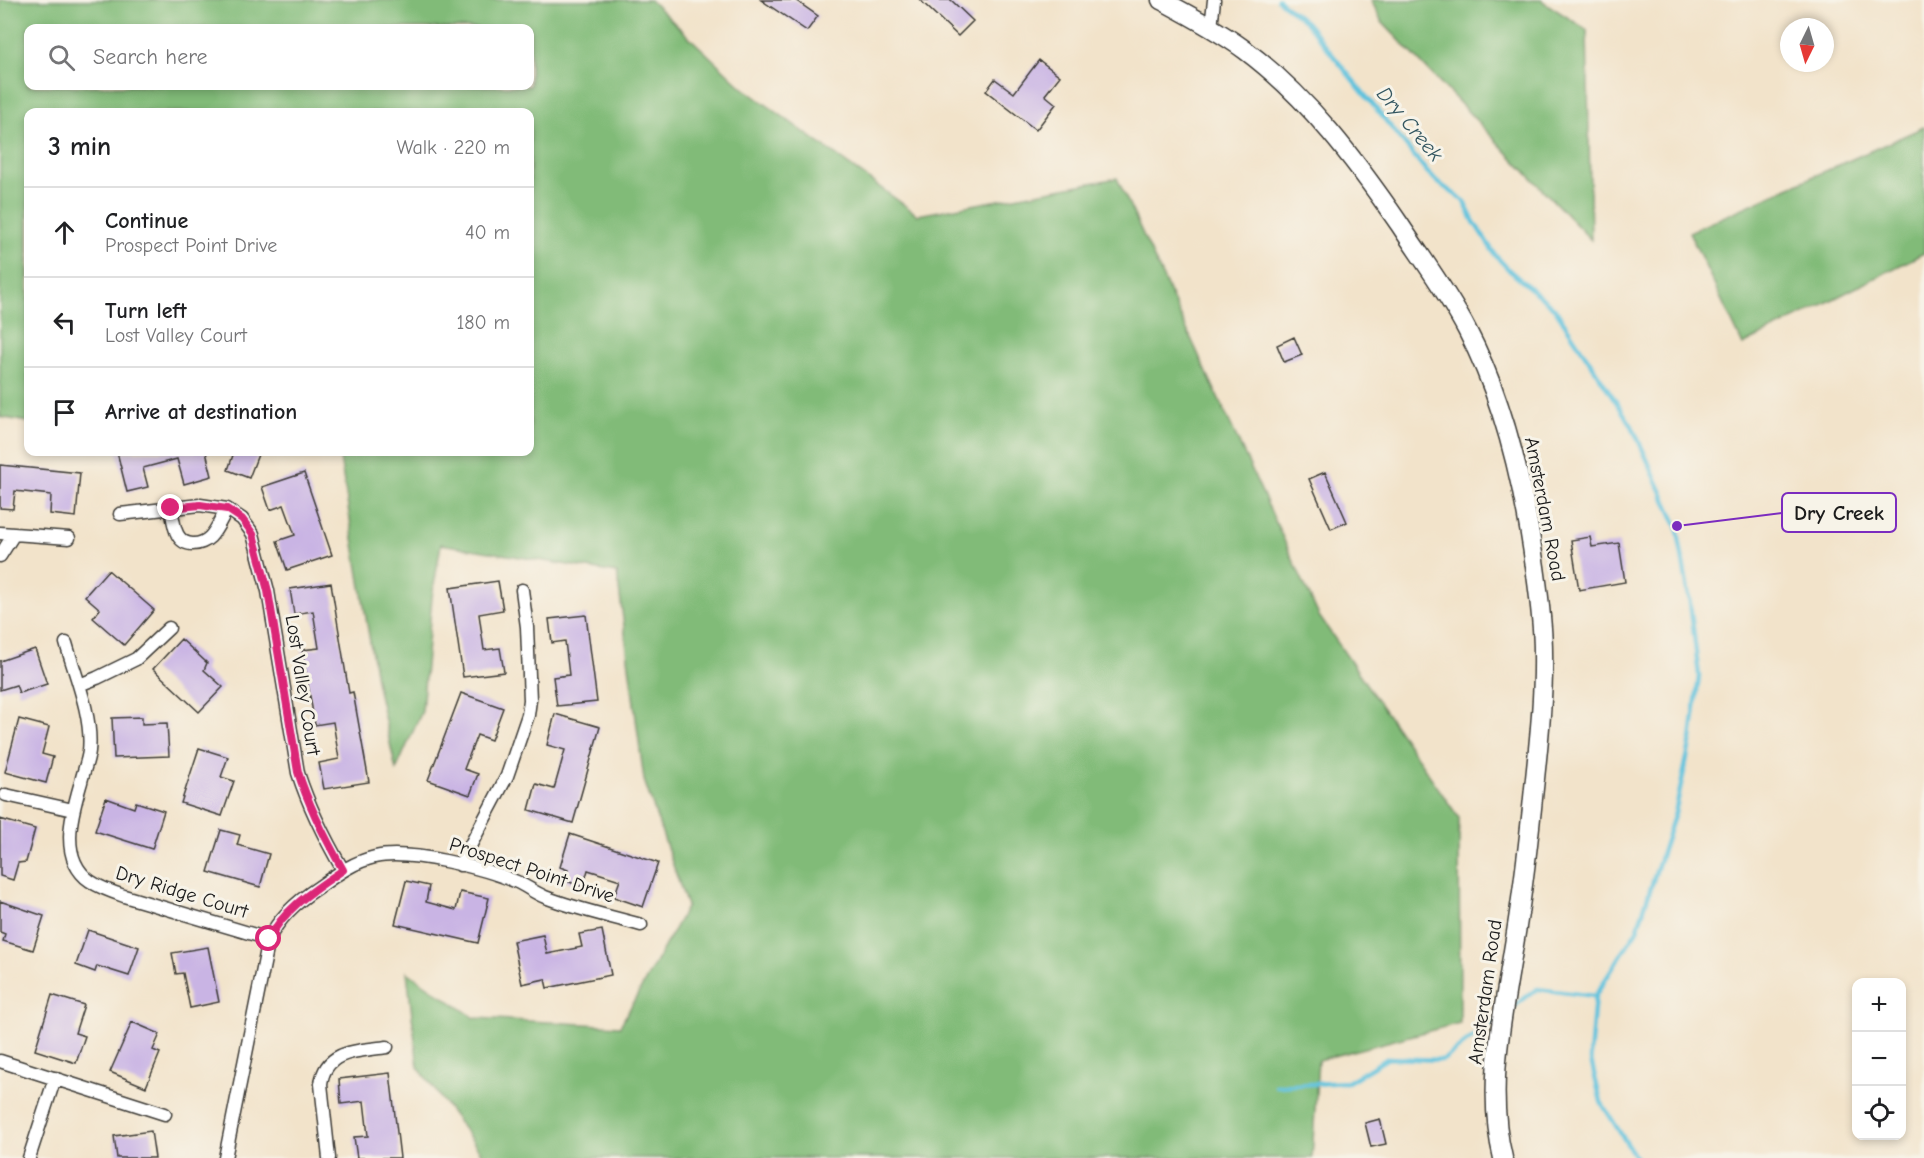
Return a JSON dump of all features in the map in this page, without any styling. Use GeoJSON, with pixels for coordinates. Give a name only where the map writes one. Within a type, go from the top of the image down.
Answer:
{"type":"FeatureCollection","features":[{"type":"Feature","properties":{"kind":"main road","name":"Amsterdam Road"},"geometry":{"type":"LineString","coordinates":[[1161,0],[1243,48],[1288,86],[1332,133],[1376,190],[1449,297],[1468,333],[1493,389],[1516,463],[1532,541],[1542,620],[1543,655],[1540,722],[1531,811],[1515,937],[1500,1030],[1495,1096],[1497,1134],[1503,1158]]}},
{"type":"Feature","properties":{"kind":"street"},"geometry":{"type":"LineString","coordinates":[[1211,28],[1214,0]]}},
{"type":"Feature","properties":{"kind":"street"},"geometry":{"type":"LineString","coordinates":[[120,514],[171,508],[200,505],[227,509],[210,537],[201,543],[192,544],[182,542],[176,534],[171,508]]}},
{"type":"Feature","properties":{"kind":"street","name":"Lost Valley Court"},"geometry":{"type":"LineString","coordinates":[[227,509],[242,519],[253,534],[268,591],[298,772],[324,837],[343,870]]}},
{"type":"Feature","properties":{"kind":"street"},"geometry":{"type":"LineString","coordinates":[[0,533],[69,538]]}},
{"type":"Feature","properties":{"kind":"street"},"geometry":{"type":"LineString","coordinates":[[0,556],[14,534]]}},
{"type":"Feature","properties":{"kind":"street"},"geometry":{"type":"LineString","coordinates":[[460,865],[507,776],[528,715],[530,700],[522,590]]}},
{"type":"Feature","properties":{"kind":"street"},"geometry":{"type":"LineString","coordinates":[[79,685],[136,659],[169,628]]}},
{"type":"Feature","properties":{"kind":"street","name":"Dry Ridge Court"},"geometry":{"type":"LineString","coordinates":[[66,643],[89,729],[89,752],[70,822],[70,844],[78,868],[88,879],[124,896],[269,939]]}},
{"type":"Feature","properties":{"kind":"street"},"geometry":{"type":"LineString","coordinates":[[6,795],[73,810]]}},
{"type":"Feature","properties":{"kind":"street","name":"Prospect Point Drive"},"geometry":{"type":"LineString","coordinates":[[225,1158],[269,939],[274,928],[302,898],[343,870],[375,857],[395,855],[460,865],[516,882],[544,897],[641,925]]}},
{"type":"Feature","properties":{"kind":"street"},"geometry":{"type":"LineString","coordinates":[[329,1158],[321,1084],[322,1071],[338,1056],[387,1047]]}},
{"type":"Feature","properties":{"kind":"street"},"geometry":{"type":"LineString","coordinates":[[0,1061],[165,1114]]}},
{"type":"Feature","properties":{"kind":"street"},"geometry":{"type":"LineString","coordinates":[[29,1158],[55,1078]]}},
{"type":"Feature","properties":{"kind":"green space"},"geometry":{"type":"Polygon","coordinates":[[[0,0],[650,0],[742,87],[918,215],[1117,178],[1319,616],[1459,818],[1460,1023],[1318,1060],[1312,1158],[485,1158],[418,1067],[407,972],[475,1018],[620,1026],[687,906],[644,780],[617,573],[441,544],[432,597],[422,711],[396,770],[377,685],[340,456],[534,456],[534,108],[24,108],[24,421],[0,417],[0,0]]]}},
{"type":"Feature","properties":{"kind":"green space"},"geometry":{"type":"Polygon","coordinates":[[[1371,0],[1541,0],[1587,30],[1591,240],[1382,22],[1371,0]]]}},
{"type":"Feature","properties":{"kind":"green space"},"geometry":{"type":"Polygon","coordinates":[[[1924,127],[1924,253],[1743,345],[1689,232],[1924,127]]]}},
{"type":"Feature","properties":{"kind":"building"},"geometry":{"type":"Polygon","coordinates":[[[761,0],[795,0],[818,16],[807,31],[761,0]]]}},
{"type":"Feature","properties":{"kind":"building"},"geometry":{"type":"Polygon","coordinates":[[[920,0],[951,0],[973,21],[958,36],[920,0]]]}},
{"type":"Feature","properties":{"kind":"building"},"geometry":{"type":"Polygon","coordinates":[[[1039,60],[1060,76],[1045,95],[1056,104],[1036,130],[986,91],[995,79],[1014,93],[1039,60]]]}},
{"type":"Feature","properties":{"kind":"building"},"geometry":{"type":"Polygon","coordinates":[[[1294,337],[1302,355],[1284,362],[1277,345],[1294,337]]]}},
{"type":"Feature","properties":{"kind":"building"},"geometry":{"type":"Polygon","coordinates":[[[118,456],[207,456],[212,476],[184,484],[177,459],[143,468],[148,487],[127,492],[118,456]]]}},
{"type":"Feature","properties":{"kind":"building"},"geometry":{"type":"Polygon","coordinates":[[[233,456],[257,456],[249,478],[228,470],[233,456]]]}},
{"type":"Feature","properties":{"kind":"building"},"geometry":{"type":"Polygon","coordinates":[[[0,465],[80,473],[76,517],[50,514],[51,495],[15,491],[13,509],[0,508],[0,465]]]}},
{"type":"Feature","properties":{"kind":"building"},"geometry":{"type":"Polygon","coordinates":[[[1325,472],[1347,522],[1331,529],[1309,479],[1325,472]]]}},
{"type":"Feature","properties":{"kind":"building"},"geometry":{"type":"Polygon","coordinates":[[[304,473],[332,555],[287,570],[277,541],[295,535],[284,505],[270,510],[262,487],[304,473]]]}},
{"type":"Feature","properties":{"kind":"building"},"geometry":{"type":"Polygon","coordinates":[[[1590,537],[1592,547],[1619,543],[1625,582],[1579,590],[1571,540],[1590,537]]]}},
{"type":"Feature","properties":{"kind":"building"},"geometry":{"type":"Polygon","coordinates":[[[108,570],[154,610],[124,645],[93,618],[100,609],[85,596],[108,570]]]}},
{"type":"Feature","properties":{"kind":"building"},"geometry":{"type":"Polygon","coordinates":[[[498,581],[503,610],[479,614],[484,650],[500,648],[504,672],[463,677],[450,588],[498,581]]]}},
{"type":"Feature","properties":{"kind":"building"},"geometry":{"type":"Polygon","coordinates":[[[331,583],[349,693],[353,692],[369,782],[324,789],[319,763],[339,759],[333,722],[315,725],[302,650],[319,648],[313,611],[294,614],[290,589],[331,583]]]}},
{"type":"Feature","properties":{"kind":"building"},"geometry":{"type":"Polygon","coordinates":[[[586,615],[597,702],[557,706],[553,677],[569,675],[565,641],[552,643],[549,619],[586,615]]]}},
{"type":"Feature","properties":{"kind":"building"},"geometry":{"type":"Polygon","coordinates":[[[181,639],[207,663],[204,670],[223,687],[199,712],[153,669],[181,639]]]}},
{"type":"Feature","properties":{"kind":"building"},"geometry":{"type":"Polygon","coordinates":[[[35,649],[47,684],[19,693],[16,685],[0,690],[0,661],[35,649]]]}},
{"type":"Feature","properties":{"kind":"building"},"geometry":{"type":"Polygon","coordinates":[[[461,693],[503,708],[491,740],[477,735],[464,769],[478,774],[470,795],[428,780],[461,693]]]}},
{"type":"Feature","properties":{"kind":"building"},"geometry":{"type":"Polygon","coordinates":[[[555,714],[600,727],[573,823],[529,810],[536,784],[554,789],[565,750],[547,745],[555,714]]]}},
{"type":"Feature","properties":{"kind":"building"},"geometry":{"type":"Polygon","coordinates":[[[142,717],[142,724],[167,723],[169,756],[114,758],[112,718],[142,717]]]}},
{"type":"Feature","properties":{"kind":"building"},"geometry":{"type":"Polygon","coordinates":[[[19,719],[49,727],[42,754],[53,757],[46,783],[5,772],[19,719]]]}},
{"type":"Feature","properties":{"kind":"building"},"geometry":{"type":"Polygon","coordinates":[[[199,748],[228,757],[221,777],[234,781],[222,816],[181,803],[199,748]]]}},
{"type":"Feature","properties":{"kind":"building"},"geometry":{"type":"Polygon","coordinates":[[[106,798],[134,808],[136,802],[164,811],[152,849],[95,831],[106,798]]]}},
{"type":"Feature","properties":{"kind":"building"},"geometry":{"type":"Polygon","coordinates":[[[0,819],[35,829],[26,862],[18,863],[13,880],[0,876],[0,819]]]}},
{"type":"Feature","properties":{"kind":"building"},"geometry":{"type":"Polygon","coordinates":[[[221,830],[240,835],[237,845],[269,854],[260,887],[208,872],[221,830]]]}},
{"type":"Feature","properties":{"kind":"building"},"geometry":{"type":"Polygon","coordinates":[[[570,834],[658,863],[643,907],[614,897],[620,880],[588,870],[583,887],[564,880],[568,870],[560,867],[570,834]]]}},
{"type":"Feature","properties":{"kind":"building"},"geometry":{"type":"Polygon","coordinates":[[[406,881],[429,886],[426,902],[456,910],[460,892],[489,898],[478,943],[395,924],[406,881]]]}},
{"type":"Feature","properties":{"kind":"building"},"geometry":{"type":"Polygon","coordinates":[[[0,901],[44,916],[33,950],[3,941],[5,934],[0,932],[0,901]]]}},
{"type":"Feature","properties":{"kind":"building"},"geometry":{"type":"Polygon","coordinates":[[[88,930],[139,947],[129,976],[97,966],[95,972],[76,965],[88,930]]]}},
{"type":"Feature","properties":{"kind":"building"},"geometry":{"type":"Polygon","coordinates":[[[602,930],[611,975],[547,988],[545,979],[522,984],[513,941],[543,935],[547,954],[582,947],[579,934],[602,930]]]}},
{"type":"Feature","properties":{"kind":"building"},"geometry":{"type":"Polygon","coordinates":[[[208,947],[219,1002],[190,1008],[183,973],[176,974],[172,953],[208,947]]]}},
{"type":"Feature","properties":{"kind":"building"},"geometry":{"type":"Polygon","coordinates":[[[52,995],[84,1005],[75,1033],[85,1036],[76,1063],[35,1050],[52,995]]]}},
{"type":"Feature","properties":{"kind":"building"},"geometry":{"type":"Polygon","coordinates":[[[132,1022],[160,1034],[153,1050],[160,1053],[146,1087],[110,1072],[132,1022]]]}},
{"type":"Feature","properties":{"kind":"building"},"geometry":{"type":"Polygon","coordinates":[[[390,1073],[400,1158],[357,1158],[354,1137],[368,1136],[364,1101],[341,1104],[339,1079],[390,1073]]]}},
{"type":"Feature","properties":{"kind":"building"},"geometry":{"type":"Polygon","coordinates":[[[1380,1119],[1386,1144],[1371,1147],[1365,1123],[1380,1119]]]}},
{"type":"Feature","properties":{"kind":"building"},"geometry":{"type":"Polygon","coordinates":[[[151,1131],[155,1158],[117,1158],[114,1136],[151,1131]]]}},
{"type":"Feature","properties":{"kind":"waterway","name":"Dry Creek"},"geometry":{"type":"LineString","coordinates":[[1278,0],[1306,22],[1428,173],[1463,200],[1496,256],[1510,271],[1555,309],[1632,426],[1677,526],[1699,676],[1691,739],[1675,813],[1637,930],[1595,996],[1590,1056],[1601,1102],[1636,1158]]}},
{"type":"Feature","properties":{"kind":"waterway"},"geometry":{"type":"LineString","coordinates":[[1509,1010],[1537,989],[1595,996]]}},
{"type":"Feature","properties":{"kind":"waterway"},"geometry":{"type":"LineString","coordinates":[[1276,1086],[1348,1082],[1388,1058],[1443,1060],[1495,1020]]}},
{"type":"Feature","properties":{"kind":"place","name":"Dry Creek"},"geometry":{"type":"Point","coordinates":[1677,526]}},
{"type":"Feature","properties":{"kind":"route"},"geometry":{"type":"LineString","coordinates":[[171,508],[200,505],[227,509],[242,519],[253,534],[268,591],[298,772],[324,837],[343,870],[302,898],[274,928],[269,939]]}}]}
